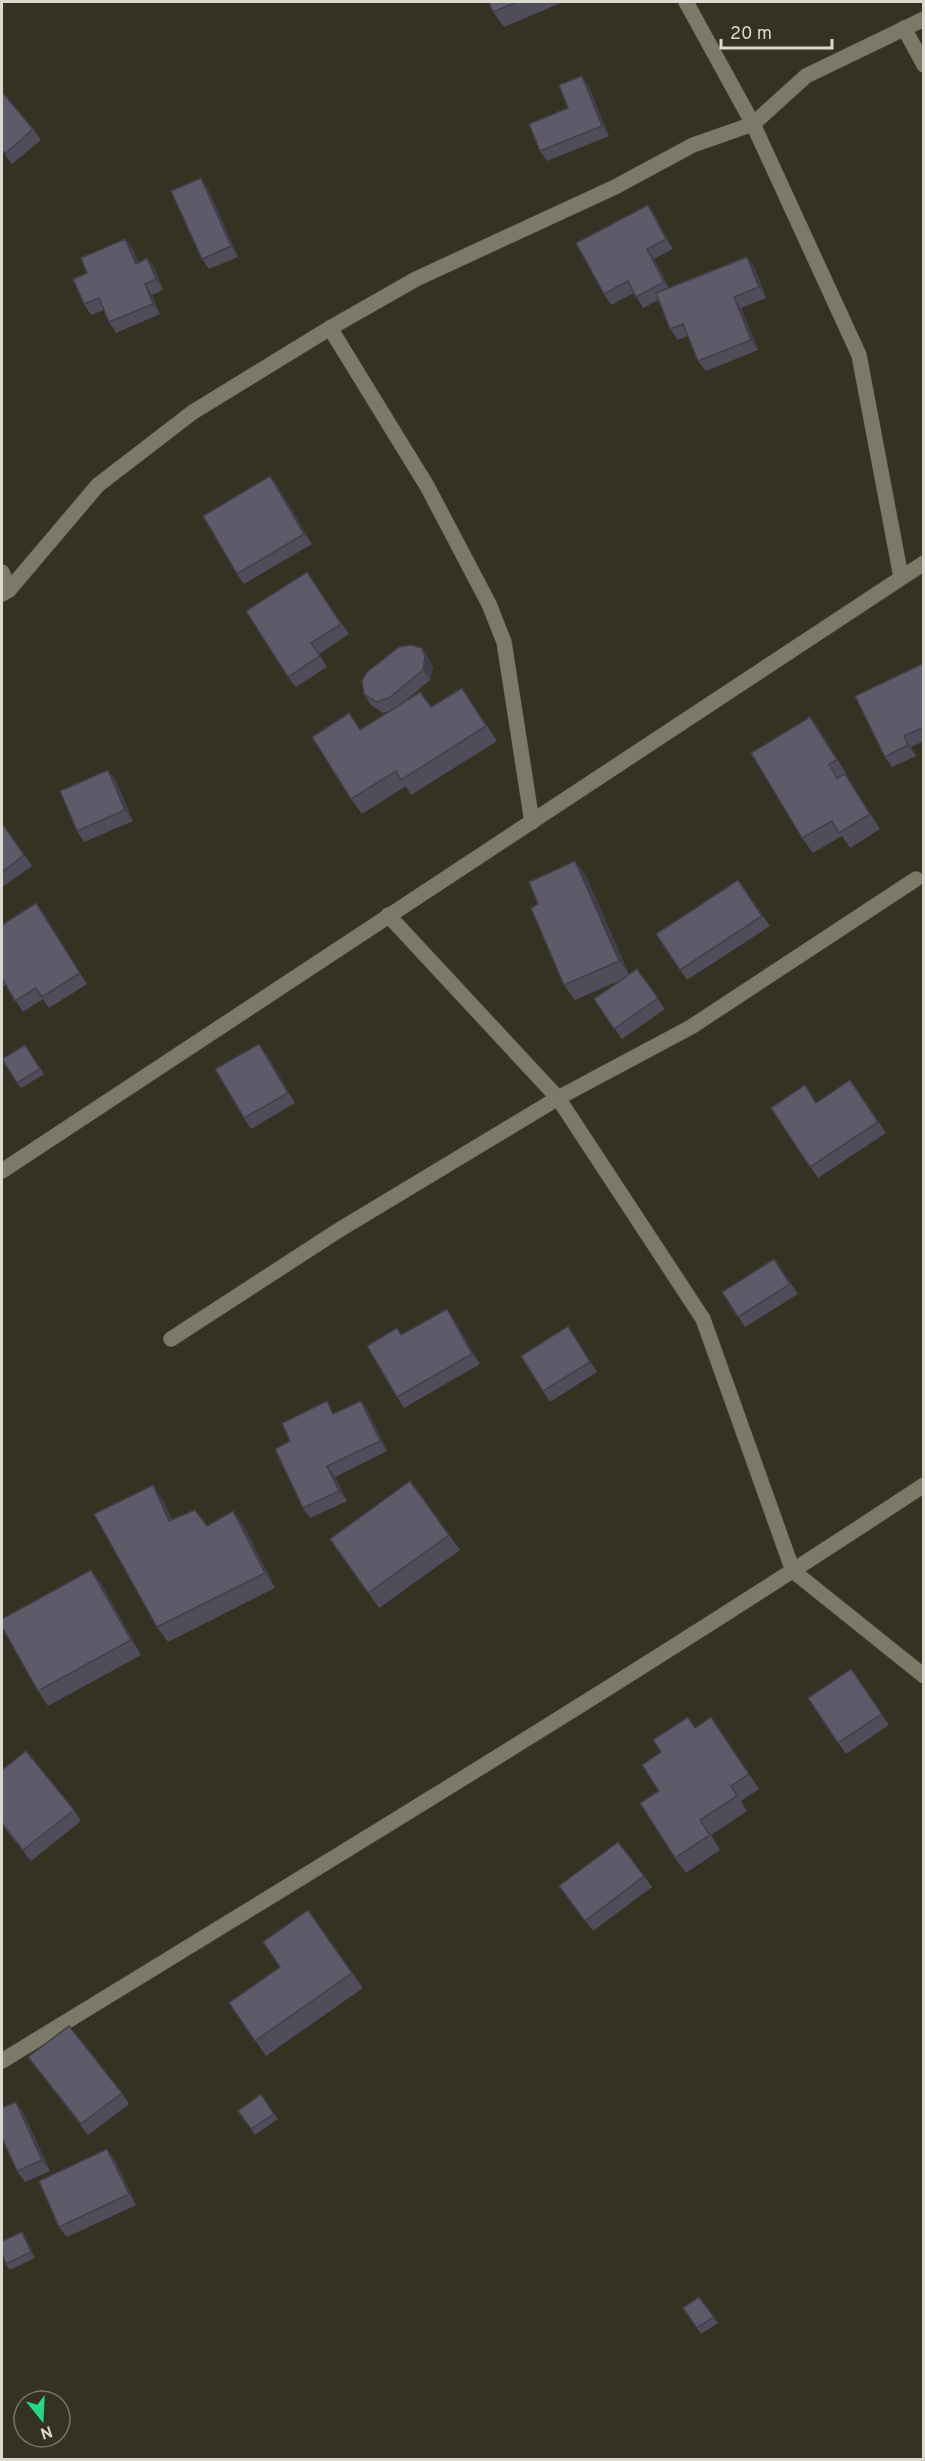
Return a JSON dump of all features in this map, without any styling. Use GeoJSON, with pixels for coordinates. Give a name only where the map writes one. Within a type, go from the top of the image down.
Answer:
{"type":"FeatureCollection","features":[{"type":"Feature","properties":{"kind":"street"},"geometry":{"type":"LineString","coordinates":[[686,2],[753,124],[859,355],[901,577]]}},
{"type":"Feature","properties":{"kind":"street"},"geometry":{"type":"LineString","coordinates":[[5,592],[98,485],[193,412],[330,328],[416,279],[615,187],[693,145],[753,124],[806,76],[924,18]]}},
{"type":"Feature","properties":{"kind":"street"},"geometry":{"type":"LineString","coordinates":[[904,28],[924,65]]}},
{"type":"Feature","properties":{"kind":"street"},"geometry":{"type":"LineString","coordinates":[[330,328],[428,486],[489,604],[504,642],[532,822]]}},
{"type":"Feature","properties":{"kind":"street"},"geometry":{"type":"LineString","coordinates":[[2,1171],[924,563]]}},
{"type":"Feature","properties":{"kind":"street"},"geometry":{"type":"LineString","coordinates":[[2,572],[5,592]]}},
{"type":"Feature","properties":{"kind":"street"},"geometry":{"type":"LineString","coordinates":[[171,1339],[339,1230],[558,1098],[691,1027],[916,879]]}},
{"type":"Feature","properties":{"kind":"street"},"geometry":{"type":"LineString","coordinates":[[388,915],[558,1098],[703,1319],[793,1571],[924,1676]]}},
{"type":"Feature","properties":{"kind":"street"},"geometry":{"type":"LineString","coordinates":[[2,2061],[530,1737],[793,1571],[924,1485]]}},
{"type":"Feature","properties":{"kind":"building"},"geometry":{"type":"Polygon","coordinates":[[[489,2],[517,2],[493,12],[489,2]]]}},
{"type":"Feature","properties":{"kind":"building"},"geometry":{"type":"Polygon","coordinates":[[[582,76],[602,126],[540,151],[529,124],[568,108],[559,85],[582,76]]]}},
{"type":"Feature","properties":{"kind":"building"},"geometry":{"type":"Polygon","coordinates":[[[3,93],[33,129],[5,154],[2,150],[3,93]]]}},
{"type":"Feature","properties":{"kind":"building"},"geometry":{"type":"Polygon","coordinates":[[[201,178],[231,246],[202,259],[171,191],[201,178]]]}},
{"type":"Feature","properties":{"kind":"building"},"geometry":{"type":"Polygon","coordinates":[[[648,205],[666,239],[647,249],[664,282],[636,297],[628,281],[604,294],[576,243],[648,205]]]}},
{"type":"Feature","properties":{"kind":"building"},"geometry":{"type":"Polygon","coordinates":[[[125,239],[136,264],[147,258],[156,279],[145,284],[153,304],[109,322],[99,298],[84,304],[73,279],[87,273],[81,258],[125,239]]]}},
{"type":"Feature","properties":{"kind":"building"},"geometry":{"type":"Polygon","coordinates":[[[747,257],[759,287],[734,297],[751,340],[698,361],[683,324],[670,329],[656,293],[747,257]]]}},
{"type":"Feature","properties":{"kind":"building"},"geometry":{"type":"Polygon","coordinates":[[[270,476],[304,534],[237,574],[203,516],[270,476]]]}},
{"type":"Feature","properties":{"kind":"building"},"geometry":{"type":"Polygon","coordinates":[[[307,572],[341,624],[311,643],[320,656],[288,677],[246,611],[307,572]]]}},
{"type":"Feature","properties":{"kind":"building"},"geometry":{"type":"Polygon","coordinates":[[[411,645],[422,648],[425,657],[423,670],[389,698],[376,702],[364,694],[362,681],[367,672],[399,647],[411,645]]]}},
{"type":"Feature","properties":{"kind":"building"},"geometry":{"type":"Polygon","coordinates":[[[922,664],[924,667],[924,727],[904,736],[908,745],[885,757],[855,696],[922,664]]]}},
{"type":"Feature","properties":{"kind":"building"},"geometry":{"type":"Polygon","coordinates":[[[462,688],[486,726],[401,780],[396,771],[351,799],[312,737],[349,713],[360,730],[420,692],[431,707],[462,688]]]}},
{"type":"Feature","properties":{"kind":"building"},"geometry":{"type":"Polygon","coordinates":[[[810,717],[837,760],[829,764],[837,778],[845,774],[870,814],[839,833],[832,821],[802,838],[751,753],[810,717]]]}},
{"type":"Feature","properties":{"kind":"building"},"geometry":{"type":"Polygon","coordinates":[[[108,770],[125,810],[77,831],[60,791],[108,770]]]}},
{"type":"Feature","properties":{"kind":"building"},"geometry":{"type":"Polygon","coordinates":[[[2,823],[24,855],[2,872],[2,823]]]}},
{"type":"Feature","properties":{"kind":"building"},"geometry":{"type":"Polygon","coordinates":[[[575,861],[619,961],[564,985],[531,908],[538,904],[529,882],[575,861]]]}},
{"type":"Feature","properties":{"kind":"building"},"geometry":{"type":"Polygon","coordinates":[[[738,880],[762,916],[680,970],[656,934],[738,880]]]}},
{"type":"Feature","properties":{"kind":"building"},"geometry":{"type":"Polygon","coordinates":[[[36,903],[80,973],[42,997],[36,988],[15,1001],[2,978],[2,925],[36,903]]]}},
{"type":"Feature","properties":{"kind":"building"},"geometry":{"type":"Polygon","coordinates":[[[637,969],[658,998],[614,1029],[594,999],[637,969]]]}},
{"type":"Feature","properties":{"kind":"building"},"geometry":{"type":"Polygon","coordinates":[[[259,1044],[288,1093],[244,1118],[215,1069],[259,1044]]]}},
{"type":"Feature","properties":{"kind":"building"},"geometry":{"type":"Polygon","coordinates":[[[25,1045],[40,1069],[17,1083],[2,1059],[25,1045]]]}},
{"type":"Feature","properties":{"kind":"building"},"geometry":{"type":"Polygon","coordinates":[[[850,1080],[878,1122],[810,1167],[771,1108],[805,1085],[816,1103],[850,1080]]]}},
{"type":"Feature","properties":{"kind":"building"},"geometry":{"type":"Polygon","coordinates":[[[774,1259],[790,1284],[738,1317],[722,1292],[774,1259]]]}},
{"type":"Feature","properties":{"kind":"building"},"geometry":{"type":"Polygon","coordinates":[[[447,1309],[472,1354],[397,1397],[367,1346],[397,1328],[401,1335],[447,1309]]]}},
{"type":"Feature","properties":{"kind":"building"},"geometry":{"type":"Polygon","coordinates":[[[568,1326],[590,1362],[543,1391],[521,1356],[568,1326]]]}},
{"type":"Feature","properties":{"kind":"building"},"geometry":{"type":"Polygon","coordinates":[[[327,1401],[333,1414],[361,1401],[380,1441],[327,1466],[339,1491],[303,1508],[275,1449],[290,1441],[282,1423],[327,1401]]]}},
{"type":"Feature","properties":{"kind":"building"},"geometry":{"type":"Polygon","coordinates":[[[410,1481],[449,1535],[368,1593],[330,1539],[410,1481]]]}},
{"type":"Feature","properties":{"kind":"building"},"geometry":{"type":"Polygon","coordinates":[[[153,1485],[169,1521],[195,1510],[207,1526],[233,1511],[265,1573],[157,1627],[94,1514],[153,1485]]]}},
{"type":"Feature","properties":{"kind":"building"},"geometry":{"type":"Polygon","coordinates":[[[91,1570],[131,1640],[38,1691],[2,1627],[2,1619],[91,1570]]]}},
{"type":"Feature","properties":{"kind":"building"},"geometry":{"type":"Polygon","coordinates":[[[851,1669],[882,1714],[838,1743],[808,1698],[851,1669]]]}},
{"type":"Feature","properties":{"kind":"building"},"geometry":{"type":"Polygon","coordinates":[[[688,1717],[695,1728],[711,1717],[749,1774],[731,1786],[737,1796],[700,1820],[710,1835],[675,1858],[640,1803],[659,1791],[642,1765],[661,1752],[653,1740],[688,1717]]]}},
{"type":"Feature","properties":{"kind":"building"},"geometry":{"type":"Polygon","coordinates":[[[26,1751],[74,1810],[23,1850],[2,1823],[2,1770],[26,1751]]]}},
{"type":"Feature","properties":{"kind":"building"},"geometry":{"type":"Polygon","coordinates":[[[618,1842],[644,1876],[585,1921],[559,1886],[618,1842]]]}},
{"type":"Feature","properties":{"kind":"building"},"geometry":{"type":"Polygon","coordinates":[[[308,1910],[352,1973],[255,2041],[229,2003],[280,1967],[263,1942],[308,1910]]]}},
{"type":"Feature","properties":{"kind":"building"},"geometry":{"type":"Polygon","coordinates":[[[69,2026],[122,2093],[81,2124],[28,2057],[69,2026]]]}},
{"type":"Feature","properties":{"kind":"building"},"geometry":{"type":"Polygon","coordinates":[[[261,2094],[274,2114],[251,2129],[238,2111],[261,2094]]]}},
{"type":"Feature","properties":{"kind":"building"},"geometry":{"type":"Polygon","coordinates":[[[16,2102],[42,2160],[17,2171],[2,2138],[2,2108],[16,2102]]]}},
{"type":"Feature","properties":{"kind":"building"},"geometry":{"type":"Polygon","coordinates":[[[107,2149],[129,2194],[59,2227],[39,2181],[107,2149]]]}},
{"type":"Feature","properties":{"kind":"building"},"geometry":{"type":"Polygon","coordinates":[[[22,2232],[31,2252],[6,2264],[2,2253],[2,2241],[22,2232]]]}},
{"type":"Feature","properties":{"kind":"building"},"geometry":{"type":"Polygon","coordinates":[[[699,2297],[714,2317],[697,2328],[683,2308],[699,2297]]]}}]}
